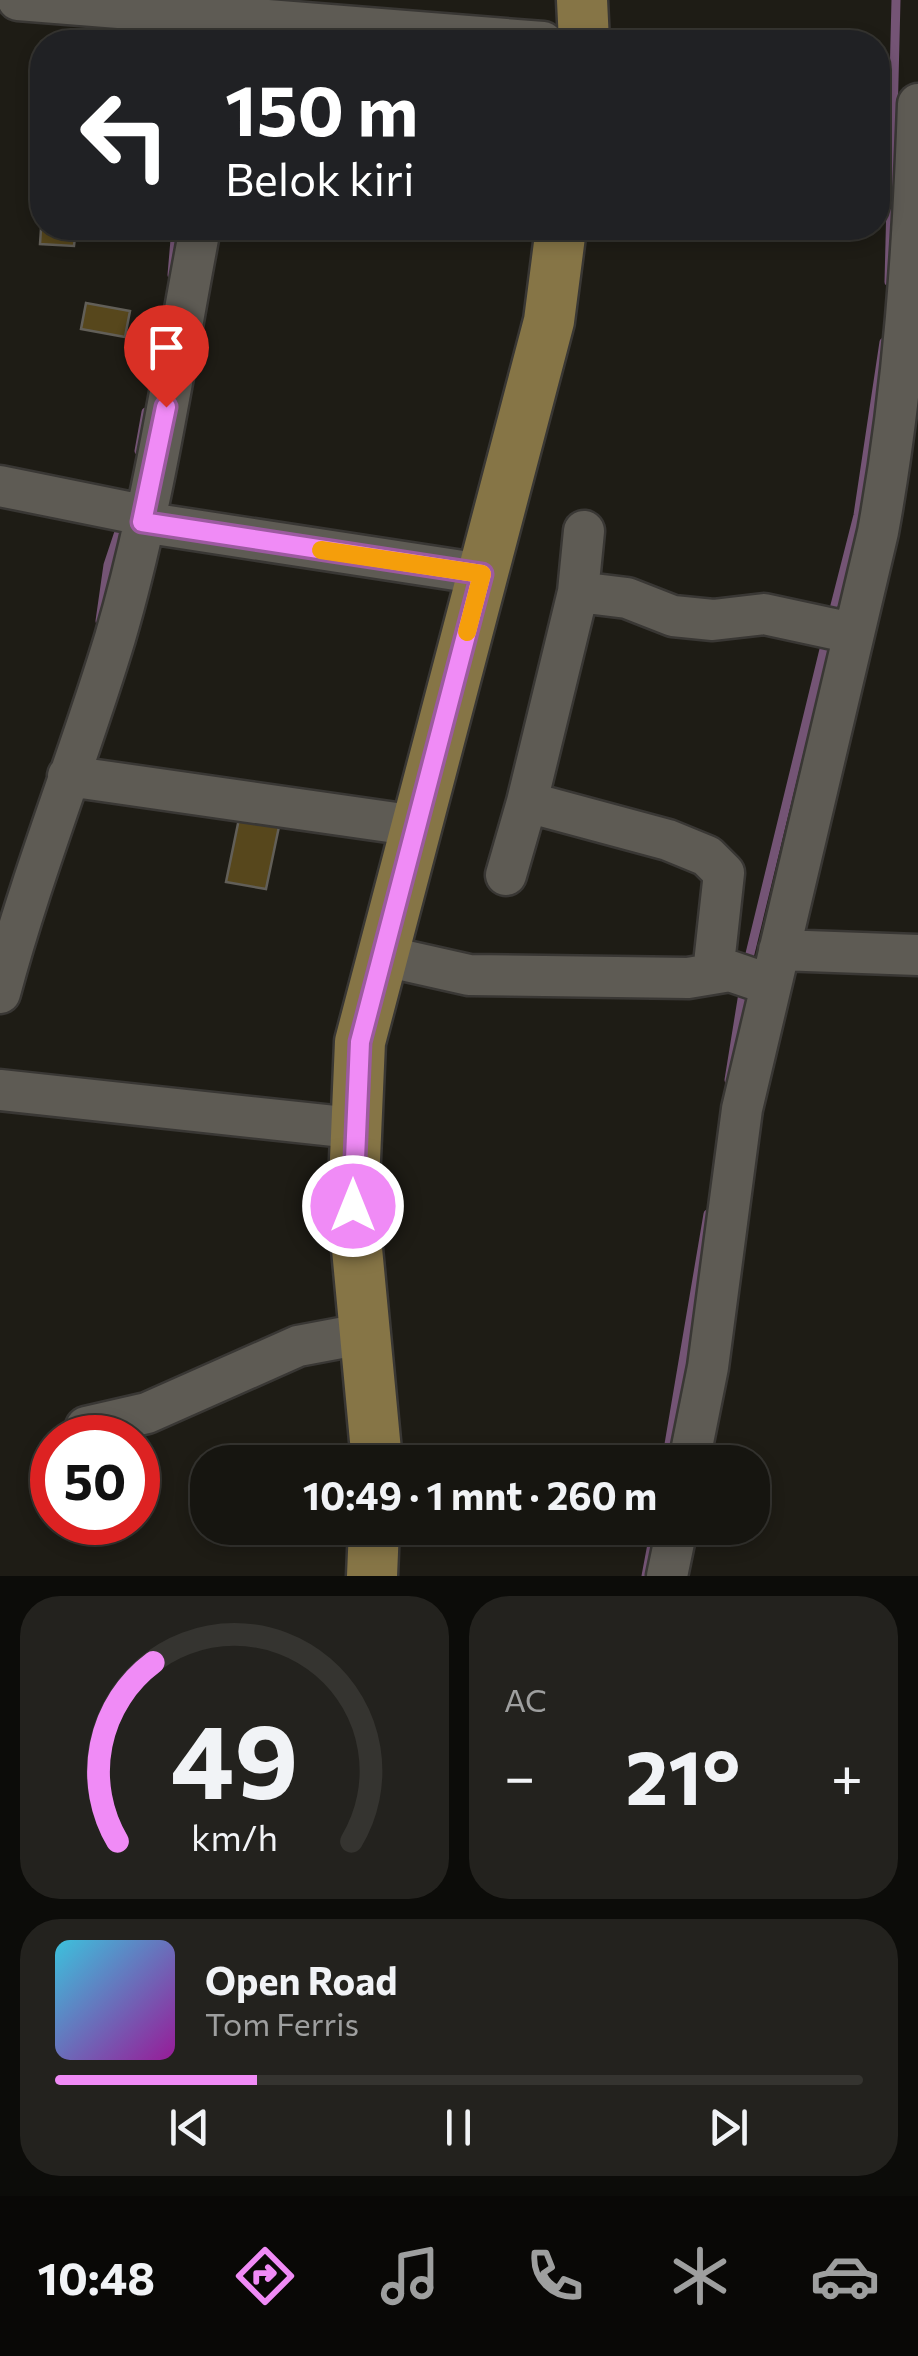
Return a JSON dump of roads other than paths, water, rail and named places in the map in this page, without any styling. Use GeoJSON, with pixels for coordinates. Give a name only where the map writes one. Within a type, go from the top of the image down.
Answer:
{"type":"FeatureCollection","features":[{"type":"Feature","properties":{"kind":"main road"},"geometry":{"type":"LineString","coordinates":[[582,0],[583,30]]}},
{"type":"Feature","properties":{"kind":"main road"},"geometry":{"type":"LineString","coordinates":[[376,1445],[353,1206],[353,1128],[360,1042],[399,960],[417,826],[549,321],[560,240]]}},
{"type":"Feature","properties":{"kind":"main road"},"geometry":{"type":"LineString","coordinates":[[372,1576],[373,1545]]}},
{"type":"Feature","properties":{"kind":"street"},"geometry":{"type":"LineString","coordinates":[[18,0],[381,30]]}},
{"type":"Feature","properties":{"kind":"street"},"geometry":{"type":"LineString","coordinates":[[693,1445],[708,1367],[742,1110],[750,971],[837,630],[878,532],[896,436],[910,306],[918,104]]}},
{"type":"Feature","properties":{"kind":"street"},"geometry":{"type":"LineString","coordinates":[[0,993],[24,904],[115,637],[133,514],[197,240]]}},
{"type":"Feature","properties":{"kind":"street"},"geometry":{"type":"LineString","coordinates":[[0,486],[133,514],[482,574]]}},
{"type":"Feature","properties":{"kind":"street"},"geometry":{"type":"LineString","coordinates":[[506,875],[578,592],[584,532]]}},
{"type":"Feature","properties":{"kind":"street"},"geometry":{"type":"LineString","coordinates":[[578,592],[627,598],[673,616],[713,620],[764,614],[837,630]]}},
{"type":"Feature","properties":{"kind":"street"},"geometry":{"type":"LineString","coordinates":[[68,776],[417,826]]}},
{"type":"Feature","properties":{"kind":"street"},"geometry":{"type":"LineString","coordinates":[[527,802],[668,840],[718,864],[750,971]]}},
{"type":"Feature","properties":{"kind":"street"},"geometry":{"type":"LineString","coordinates":[[399,960],[470,975],[588,979],[750,971],[918,955]]}},
{"type":"Feature","properties":{"kind":"street"},"geometry":{"type":"LineString","coordinates":[[0,1090],[353,1128]]}},
{"type":"Feature","properties":{"kind":"street"},"geometry":{"type":"LineString","coordinates":[[139,1415],[298,1346],[367,1333]]}},
{"type":"Feature","properties":{"kind":"street"},"geometry":{"type":"LineString","coordinates":[[667,1576],[673,1545]]}},
{"type":"Feature","properties":{"kind":"waterway"},"geometry":{"type":"LineString","coordinates":[[889,282],[896,0]]}},
{"type":"Feature","properties":{"kind":"waterway"},"geometry":{"type":"LineString","coordinates":[[176,23],[176,30]]}},
{"type":"Feature","properties":{"kind":"waterway"},"geometry":{"type":"LineString","coordinates":[[172,275],[175,240]]}},
{"type":"Feature","properties":{"kind":"waterway"},"geometry":{"type":"LineString","coordinates":[[832,617],[858,515],[884,342]]}},
{"type":"Feature","properties":{"kind":"waterway"},"geometry":{"type":"LineString","coordinates":[[139,451],[146,412]]}},
{"type":"Feature","properties":{"kind":"waterway"},"geometry":{"type":"LineString","coordinates":[[100,621],[108,565],[123,520]]}},
{"type":"Feature","properties":{"kind":"waterway"},"geometry":{"type":"LineString","coordinates":[[747,966],[827,637]]}},
{"type":"Feature","properties":{"kind":"waterway"},"geometry":{"type":"LineString","coordinates":[[729,1080],[744,987]]}},
{"type":"Feature","properties":{"kind":"waterway"},"geometry":{"type":"LineString","coordinates":[[669,1445],[708,1214]]}},
{"type":"Feature","properties":{"kind":"waterway"},"geometry":{"type":"LineString","coordinates":[[646,1576],[652,1545]]}}]}
